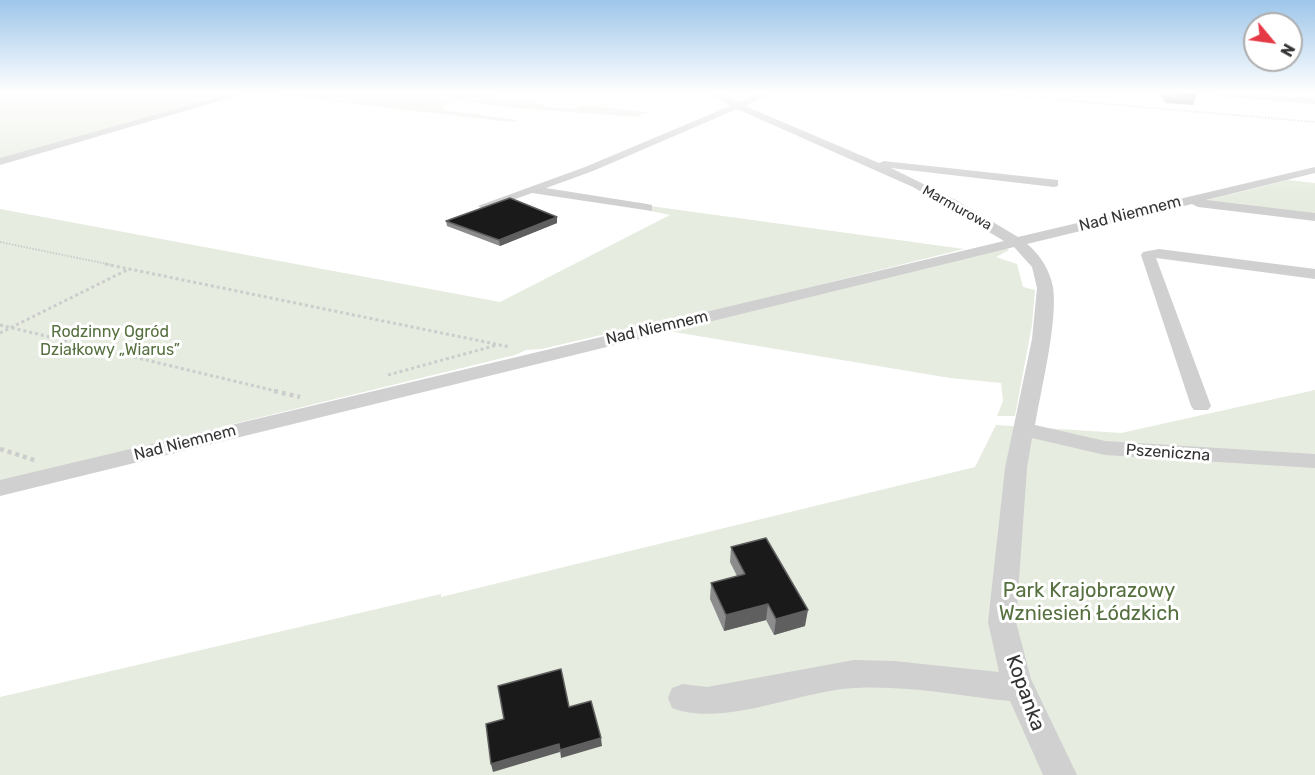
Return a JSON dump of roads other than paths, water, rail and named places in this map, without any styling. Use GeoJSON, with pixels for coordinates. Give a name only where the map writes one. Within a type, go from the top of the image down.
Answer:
{"type":"FeatureCollection","features":[{"type":"Feature","properties":{"kind":"street"},"geometry":{"type":"LineString","coordinates":[[0,162],[116,129]]}},
{"type":"Feature","properties":{"kind":"street"},"geometry":{"type":"LineString","coordinates":[[484,206],[589,169],[683,129]]}},
{"type":"Feature","properties":{"kind":"street","name":"Marmurowa"},"geometry":{"type":"LineString","coordinates":[[785,129],[867,162],[950,203],[1016,242],[1027,251],[1039,267],[1046,288],[1041,339],[1023,429]]}},
{"type":"Feature","properties":{"kind":"street"},"geometry":{"type":"LineString","coordinates":[[867,162],[1054,183]]}},
{"type":"Feature","properties":{"kind":"street","name":"Nad Niemnem"},"geometry":{"type":"LineString","coordinates":[[0,488],[1315,170]]}},
{"type":"Feature","properties":{"kind":"street"},"geometry":{"type":"LineString","coordinates":[[532,189],[647,208]]}},
{"type":"Feature","properties":{"kind":"street"},"geometry":{"type":"LineString","coordinates":[[1184,201],[1315,217]]}},
{"type":"Feature","properties":{"kind":"street"},"geometry":{"type":"LineString","coordinates":[[1201,406],[1148,255],[1159,253],[1315,274]]}},
{"type":"Feature","properties":{"kind":"street","name":"Pszeniczna"},"geometry":{"type":"LineString","coordinates":[[1023,429],[1105,448],[1315,461]]}},
{"type":"Feature","properties":{"kind":"street","name":"Kopanka"},"geometry":{"type":"LineString","coordinates":[[1023,429],[1006,560],[1002,622],[1019,688],[1060,775]]}},
{"type":"Feature","properties":{"kind":"street"},"geometry":{"type":"LineString","coordinates":[[683,698],[707,701],[854,674],[894,675],[1019,688]]}},
{"type":"Feature","properties":{"kind":"park label","name":"Rodzinny Ogród Działkowy „Wiarus”"},"geometry":{"type":"Point","coordinates":[110,341]}},
{"type":"Feature","properties":{"kind":"park label","name":"Park Krajobrazowy Wzniesień Łódzkich"},"geometry":{"type":"Point","coordinates":[1089,602]}}]}
